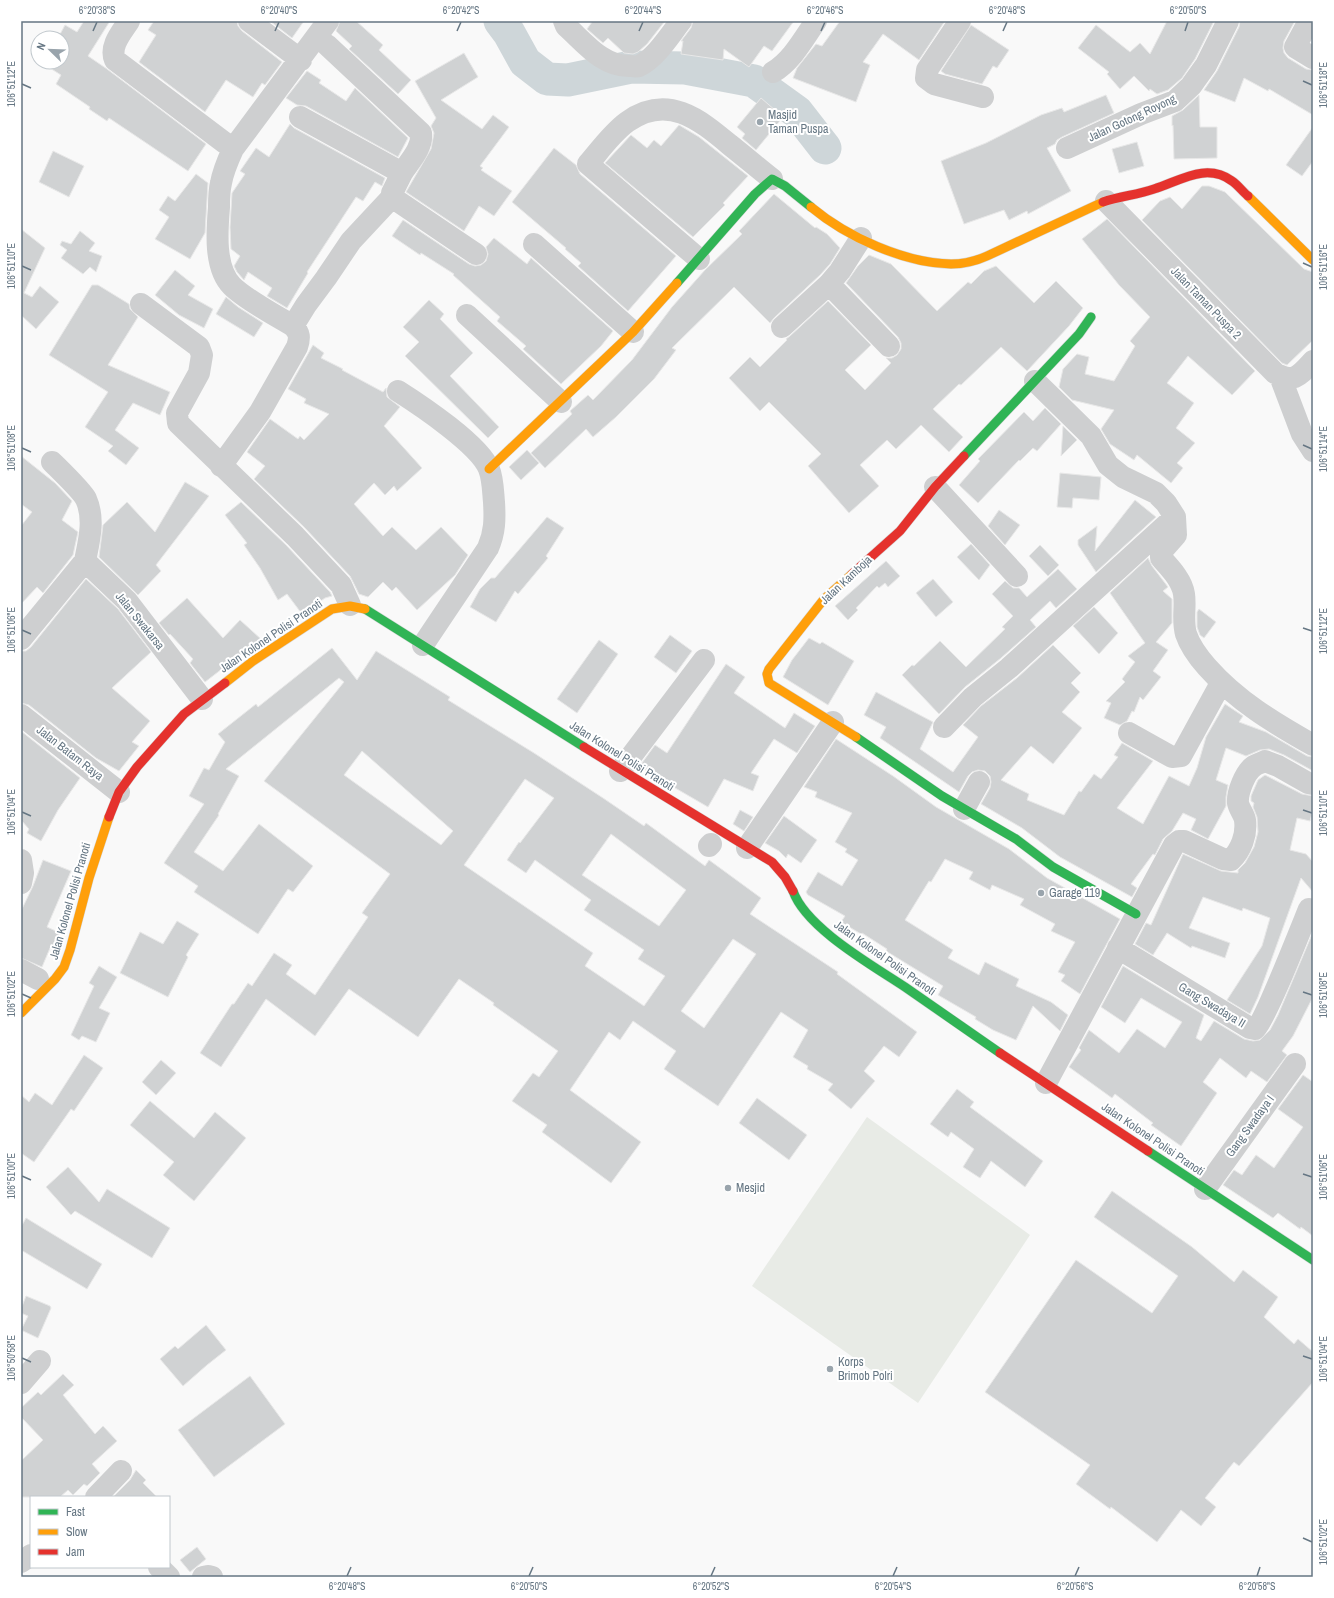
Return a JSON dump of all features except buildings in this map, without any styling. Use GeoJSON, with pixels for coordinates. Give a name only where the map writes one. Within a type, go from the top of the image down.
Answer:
{"type":"FeatureCollection","features":[{"type":"Feature","properties":{"kind":"street"},"geometry":{"type":"LineString","coordinates":[[129,21],[113,48],[112,54],[115,60],[233,149]]}},
{"type":"Feature","properties":{"kind":"street"},"geometry":{"type":"LineString","coordinates":[[249,21],[301,60]]}},
{"type":"Feature","properties":{"kind":"street"},"geometry":{"type":"LineString","coordinates":[[221,466],[260,412],[297,347],[299,339],[298,332],[293,326],[231,286],[222,270],[217,236],[220,185],[233,149],[301,60],[328,21]]}},
{"type":"Feature","properties":{"kind":"street"},"geometry":{"type":"LineString","coordinates":[[564,21],[566,26],[598,55],[619,67],[638,66],[657,52],[681,21]]}},
{"type":"Feature","properties":{"kind":"street"},"geometry":{"type":"LineString","coordinates":[[773,72],[788,60],[816,21]]}},
{"type":"Feature","properties":{"kind":"street"},"geometry":{"type":"LineString","coordinates":[[960,21],[927,70],[926,78],[934,84],[983,97]]}},
{"type":"Feature","properties":{"kind":"street","name":"Jalan Gotong Royong"},"geometry":{"type":"LineString","coordinates":[[1067,148],[1141,114],[1175,101],[1191,86],[1206,65],[1228,21]]}},
{"type":"Feature","properties":{"kind":"street"},"geometry":{"type":"LineString","coordinates":[[1309,21],[1295,47],[1313,58]]}},
{"type":"Feature","properties":{"kind":"street"},"geometry":{"type":"LineString","coordinates":[[293,326],[351,241],[393,196],[394,188],[422,139],[421,133],[327,45]]}},
{"type":"Feature","properties":{"kind":"street"},"geometry":{"type":"LineString","coordinates":[[698,259],[588,164],[610,138],[627,122],[638,116],[649,112],[669,110],[686,114],[713,131],[772,179],[781,183],[821,216],[840,228],[861,238],[908,256],[930,262],[954,264],[974,261],[1106,201],[1160,188],[1190,174],[1203,172],[1220,176],[1232,181],[1313,260]]}},
{"type":"Feature","properties":{"kind":"street"},"geometry":{"type":"LineString","coordinates":[[300,117],[402,173]]}},
{"type":"Feature","properties":{"kind":"street"},"geometry":{"type":"LineString","coordinates":[[489,469],[633,332],[755,194],[772,179]]}},
{"type":"Feature","properties":{"kind":"street"},"geometry":{"type":"LineString","coordinates":[[393,196],[404,206],[476,254]]}},
{"type":"Feature","properties":{"kind":"street","name":"Jalan Taman Puspa 2"},"geometry":{"type":"LineString","coordinates":[[1106,201],[1275,373],[1280,376]]}},
{"type":"Feature","properties":{"kind":"street"},"geometry":{"type":"LineString","coordinates":[[782,327],[829,284],[840,271],[861,238]]}},
{"type":"Feature","properties":{"kind":"street"},"geometry":{"type":"LineString","coordinates":[[534,244],[633,332]]}},
{"type":"Feature","properties":{"kind":"street"},"geometry":{"type":"LineString","coordinates":[[829,284],[889,346]]}},
{"type":"Feature","properties":{"kind":"street"},"geometry":{"type":"LineString","coordinates":[[142,304],[199,347],[202,355],[199,373],[177,413],[178,423],[295,536],[341,585],[350,605]]}},
{"type":"Feature","properties":{"kind":"street"},"geometry":{"type":"LineString","coordinates":[[467,315],[561,402]]}},
{"type":"Feature","properties":{"kind":"street","name":"Jalan Kamboja"},"geometry":{"type":"LineString","coordinates":[[833,722],[769,683],[767,674],[769,668],[824,599],[900,531],[935,487],[1079,334],[1092,317]]}},
{"type":"Feature","properties":{"kind":"street"},"geometry":{"type":"LineString","coordinates":[[1280,376],[1292,379],[1313,361]]}},
{"type":"Feature","properties":{"kind":"street"},"geometry":{"type":"LineString","coordinates":[[1280,376],[1302,434],[1313,451]]}},
{"type":"Feature","properties":{"kind":"street"},"geometry":{"type":"LineString","coordinates":[[1035,381],[1091,436],[1108,465],[1123,478],[1156,493],[1166,503],[1175,516],[1176,535],[1161,552],[1161,558],[1176,576],[1182,587],[1184,594],[1184,623],[1186,635],[1198,657],[1221,683],[1242,701],[1280,726],[1313,744]]}},
{"type":"Feature","properties":{"kind":"street"},"geometry":{"type":"LineString","coordinates":[[398,391],[425,409],[480,455],[489,469],[495,514],[494,536],[483,556],[424,645]]}},
{"type":"Feature","properties":{"kind":"street"},"geometry":{"type":"LineString","coordinates":[[21,639],[85,561],[90,535],[91,515],[86,498],[52,462]]}},
{"type":"Feature","properties":{"kind":"street"},"geometry":{"type":"LineString","coordinates":[[935,487],[1017,576]]}},
{"type":"Feature","properties":{"kind":"street"},"geometry":{"type":"LineString","coordinates":[[944,727],[973,697],[1009,668],[1175,516]]}},
{"type":"Feature","properties":{"kind":"street","name":"Jalan Swakarsa"},"geometry":{"type":"LineString","coordinates":[[85,561],[127,602],[202,699]]}},
{"type":"Feature","properties":{"kind":"street","name":"Jalan Kolonel Polisi Pranoti"},"geometry":{"type":"LineString","coordinates":[[21,1013],[55,979],[64,967],[98,846],[119,792],[137,767],[170,728],[202,699],[253,661],[332,609],[350,605],[367,610],[424,645],[472,678],[588,749],[620,771],[772,862],[781,870],[803,909],[813,921],[829,935],[986,1043],[1205,1189],[1264,1226],[1313,1260]]}},
{"type":"Feature","properties":{"kind":"street"},"geometry":{"type":"LineString","coordinates":[[620,771],[704,660]]}},
{"type":"Feature","properties":{"kind":"street"},"geometry":{"type":"LineString","coordinates":[[1129,733],[1172,757],[1181,756],[1221,683]]}},
{"type":"Feature","properties":{"kind":"street","name":"Jalan Batam Raya"},"geometry":{"type":"LineString","coordinates":[[21,714],[119,792]]}},
{"type":"Feature","properties":{"kind":"street"},"geometry":{"type":"LineString","coordinates":[[747,848],[833,722],[900,766],[942,796],[1016,839],[1053,867],[1136,914]]}},
{"type":"Feature","properties":{"kind":"street"},"geometry":{"type":"LineString","coordinates":[[1046,1082],[1174,845],[1179,841],[1192,844],[1222,859],[1231,860],[1238,854],[1244,838],[1245,820],[1240,810],[1238,801],[1242,783],[1252,767],[1265,761],[1278,766],[1308,784],[1313,784]]}},
{"type":"Feature","properties":{"kind":"street"},"geometry":{"type":"LineString","coordinates":[[964,809],[979,782]]}},
{"type":"Feature","properties":{"kind":"street"},"geometry":{"type":"LineString","coordinates":[[21,860],[23,873],[21,883]]}},
{"type":"Feature","properties":{"kind":"street","name":"Gang Swadaya II"},"geometry":{"type":"LineString","coordinates":[[1118,948],[1229,1016],[1250,1028],[1255,1029],[1258,1028],[1309,909]]}},
{"type":"Feature","properties":{"kind":"street","name":"Gang Swadaya I"},"geometry":{"type":"LineString","coordinates":[[1205,1189],[1295,1064]]}},
{"type":"Feature","properties":{"kind":"street"},"geometry":{"type":"LineString","coordinates":[[21,1383],[40,1361]]}},
{"type":"Feature","properties":{"kind":"street"},"geometry":{"type":"LineString","coordinates":[[97,1496],[121,1471]]}},
{"type":"Feature","properties":{"kind":"street"},"geometry":{"type":"LineString","coordinates":[[21,1562],[30,1556]]}},
{"type":"Feature","properties":{"kind":"street"},"geometry":{"type":"LineString","coordinates":[[21,1568],[26,1577]]}},
{"type":"Feature","properties":{"kind":"street"},"geometry":{"type":"LineString","coordinates":[[160,1568],[169,1577]]}},
{"type":"Feature","properties":{"kind":"street"},"geometry":{"type":"LineString","coordinates":[[203,1577],[212,1577]]}},
{"type":"Feature","properties":{"kind":"shaded area"},"geometry":{"type":"Polygon","coordinates":[[[867,1117],[1030,1235],[918,1403],[752,1286],[867,1117]]]}},
{"type":"Feature","properties":{"kind":"waterway"},"geometry":{"type":"LineString","coordinates":[[500,21],[509,33],[525,62],[547,79],[568,80],[631,67],[685,68],[754,81],[797,112],[825,148]]}},
{"type":"Feature","properties":{"kind":"traffic: fast"},"geometry":{"type":"LineString","coordinates":[[677,283],[755,194],[772,179],[785,186],[811,207]]}},
{"type":"Feature","properties":{"kind":"traffic: fast"},"geometry":{"type":"LineString","coordinates":[[964,456],[1079,334],[1091,317]]}},
{"type":"Feature","properties":{"kind":"traffic: fast"},"geometry":{"type":"LineString","coordinates":[[365,609],[584,747]]}},
{"type":"Feature","properties":{"kind":"traffic: fast"},"geometry":{"type":"LineString","coordinates":[[856,737],[942,796],[1016,839],[1053,867],[1136,914]]}},
{"type":"Feature","properties":{"kind":"traffic: fast"},"geometry":{"type":"LineString","coordinates":[[793,891],[800,905],[811,919],[825,932],[858,957],[905,987],[1000,1053]]}},
{"type":"Feature","properties":{"kind":"traffic: fast"},"geometry":{"type":"LineString","coordinates":[[1148,1151],[1313,1260]]}},
{"type":"Feature","properties":{"kind":"traffic: slow"},"geometry":{"type":"LineString","coordinates":[[1248,196],[1313,260]]}},
{"type":"Feature","properties":{"kind":"traffic: slow"},"geometry":{"type":"LineString","coordinates":[[811,207],[841,228],[877,246],[914,259],[951,264],[965,263],[983,258],[1103,202]]}},
{"type":"Feature","properties":{"kind":"traffic: slow"},"geometry":{"type":"LineString","coordinates":[[489,469],[633,332],[677,283]]}},
{"type":"Feature","properties":{"kind":"traffic: slow"},"geometry":{"type":"LineString","coordinates":[[852,574],[824,599],[769,669],[767,674],[769,683],[856,737]]}},
{"type":"Feature","properties":{"kind":"traffic: slow"},"geometry":{"type":"LineString","coordinates":[[225,683],[253,661],[332,609],[350,606],[365,609]]}},
{"type":"Feature","properties":{"kind":"traffic: slow"},"geometry":{"type":"LineString","coordinates":[[21,1013],[55,979],[64,967],[89,878],[109,817]]}},
{"type":"Feature","properties":{"kind":"traffic: jam"},"geometry":{"type":"LineString","coordinates":[[1103,202],[1148,191],[1183,178],[1203,173],[1212,173],[1222,176],[1234,183],[1248,196]]}},
{"type":"Feature","properties":{"kind":"traffic: jam"},"geometry":{"type":"LineString","coordinates":[[852,574],[900,531],[935,487],[964,456]]}},
{"type":"Feature","properties":{"kind":"traffic: jam"},"geometry":{"type":"LineString","coordinates":[[109,817],[119,792],[137,767],[184,714],[225,683]]}},
{"type":"Feature","properties":{"kind":"traffic: jam"},"geometry":{"type":"LineString","coordinates":[[584,747],[772,862],[785,877],[793,891]]}},
{"type":"Feature","properties":{"kind":"traffic: jam"},"geometry":{"type":"LineString","coordinates":[[1000,1053],[1148,1151]]}},
{"type":"Feature","properties":{"kind":"place","name":"Masjid Taman Puspa"},"geometry":{"type":"Point","coordinates":[760,122]}},
{"type":"Feature","properties":{"kind":"place","name":"Garage 119"},"geometry":{"type":"Point","coordinates":[1041,893]}},
{"type":"Feature","properties":{"kind":"place","name":"Mesjid"},"geometry":{"type":"Point","coordinates":[728,1188]}},
{"type":"Feature","properties":{"kind":"place","name":"Korps Brimob Polri"},"geometry":{"type":"Point","coordinates":[830,1369]}}]}
